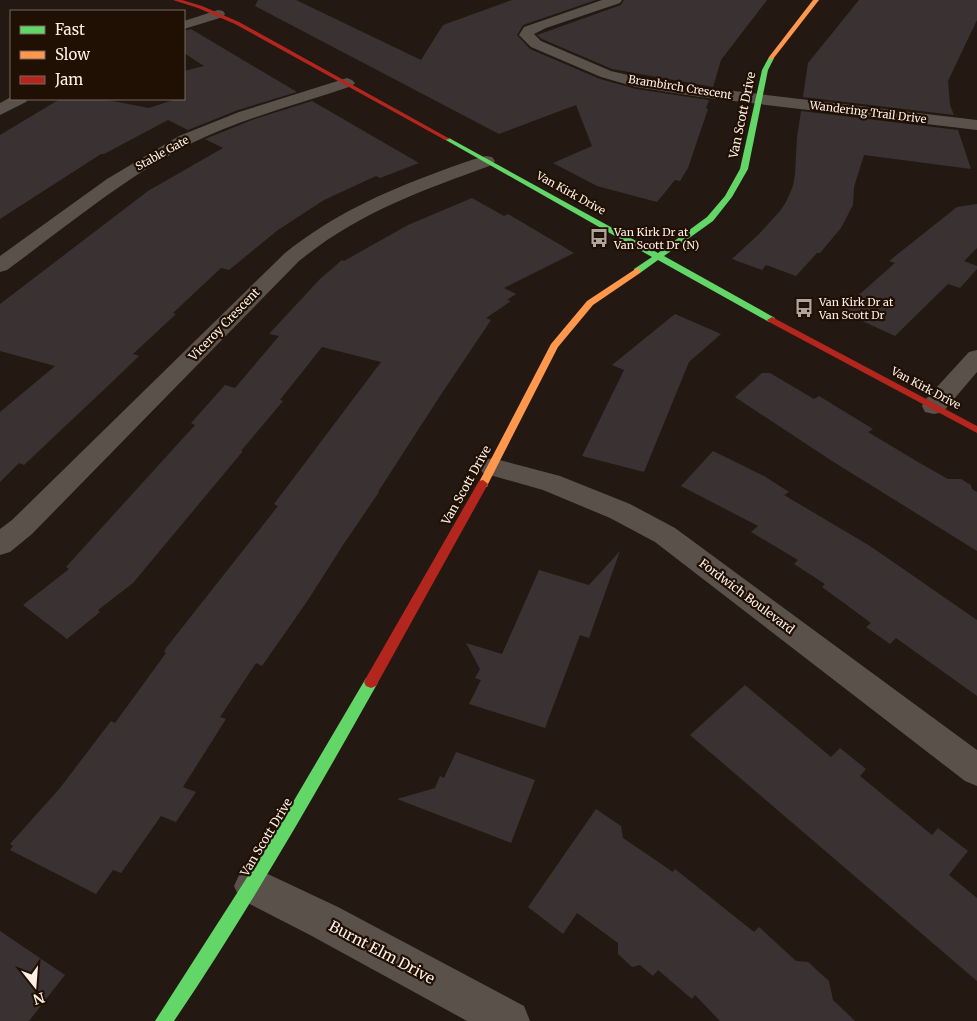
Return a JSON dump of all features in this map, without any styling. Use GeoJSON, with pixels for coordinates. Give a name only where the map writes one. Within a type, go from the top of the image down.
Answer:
{"type":"FeatureCollection","features":[{"type":"Feature","properties":{"kind":"street","name":"Van Kirk Drive"},"geometry":{"type":"LineString","coordinates":[[176,0],[218,14],[347,83],[793,331],[977,430]]}},
{"type":"Feature","properties":{"kind":"street","name":"Brambirch Crescent"},"geometry":{"type":"LineString","coordinates":[[615,0],[541,25],[529,30],[526,36],[536,44],[606,74],[654,85],[760,99]]}},
{"type":"Feature","properties":{"kind":"street","name":"Van Scott Drive"},"geometry":{"type":"LineString","coordinates":[[164,1021],[205,962],[300,808],[492,467],[554,346],[590,303],[660,256],[710,219],[738,182],[748,157],[765,70],[773,54],[816,0]]}},
{"type":"Feature","properties":{"kind":"street"},"geometry":{"type":"LineString","coordinates":[[185,25],[218,14]]}},
{"type":"Feature","properties":{"kind":"street","name":"Stable Gate"},"geometry":{"type":"LineString","coordinates":[[0,266],[137,166],[163,152],[221,125],[347,83]]}},
{"type":"Feature","properties":{"kind":"street","name":"Wandering Trail Drive"},"geometry":{"type":"LineString","coordinates":[[760,99],[977,125]]}},
{"type":"Feature","properties":{"kind":"street"},"geometry":{"type":"LineString","coordinates":[[0,110],[18,100]]}},
{"type":"Feature","properties":{"kind":"street","name":"Viceroy Crescent"},"geometry":{"type":"LineString","coordinates":[[0,544],[22,527],[272,275],[298,252],[317,237],[360,211],[486,160]]}},
{"type":"Feature","properties":{"kind":"street"},"geometry":{"type":"LineString","coordinates":[[934,406],[977,357]]}},
{"type":"Feature","properties":{"kind":"street","name":"Fordwich Boulevard"},"geometry":{"type":"LineString","coordinates":[[492,467],[552,483],[620,511],[666,535],[977,770]]}},
{"type":"Feature","properties":{"kind":"street","name":"Burnt Elm Drive"},"geometry":{"type":"LineString","coordinates":[[253,886],[324,921],[509,1021]]}},
{"type":"Feature","properties":{"kind":"building"},"geometry":{"type":"Polygon","coordinates":[[[258,0],[296,0],[421,60],[443,25],[512,0],[596,0],[523,25],[517,35],[530,49],[600,79],[636,89],[709,100],[706,108],[708,109],[688,168],[680,181],[675,180],[657,202],[597,186],[553,163],[592,146],[576,105],[499,134],[255,6],[258,0]]]}},
{"type":"Feature","properties":{"kind":"building"},"geometry":{"type":"Polygon","coordinates":[[[624,0],[767,0],[721,60],[713,87],[612,69],[542,39],[537,35],[621,5],[624,0]]]}},
{"type":"Feature","properties":{"kind":"building"},"geometry":{"type":"Polygon","coordinates":[[[859,0],[977,0],[977,20],[948,81],[950,105],[954,115],[803,97],[808,63],[859,0]]]}},
{"type":"Feature","properties":{"kind":"building"},"geometry":{"type":"Polygon","coordinates":[[[191,29],[297,92],[238,110],[188,130],[168,120],[101,154],[0,219],[0,135],[58,100],[107,100],[149,108],[173,100],[185,100],[185,71],[204,66],[185,54],[185,31],[191,29]]]}},
{"type":"Feature","properties":{"kind":"building"},"geometry":{"type":"Polygon","coordinates":[[[312,101],[419,163],[380,178],[376,176],[324,200],[278,230],[229,270],[221,268],[133,354],[139,356],[24,465],[19,463],[0,482],[0,412],[55,366],[0,351],[0,304],[148,191],[223,148],[205,139],[252,120],[312,101]]]}},
{"type":"Feature","properties":{"kind":"building"},"geometry":{"type":"Polygon","coordinates":[[[801,111],[958,130],[971,169],[864,155],[854,187],[853,205],[841,228],[820,253],[817,253],[796,276],[766,265],[762,270],[732,259],[759,234],[786,202],[793,186],[795,174],[797,137],[801,111]]]}},
{"type":"Feature","properties":{"kind":"building"},"geometry":{"type":"Polygon","coordinates":[[[472,198],[504,216],[508,214],[574,253],[504,288],[516,294],[507,300],[511,301],[486,318],[491,320],[308,600],[262,666],[256,663],[220,717],[226,719],[183,787],[196,792],[176,822],[161,816],[121,873],[113,870],[96,894],[10,850],[13,846],[10,844],[60,788],[111,721],[115,723],[166,653],[164,652],[166,648],[278,506],[274,504],[381,362],[322,347],[280,400],[283,401],[241,451],[243,451],[133,583],[98,610],[100,612],[67,639],[23,605],[69,569],[66,567],[195,425],[191,423],[225,385],[235,388],[279,336],[269,334],[320,279],[342,260],[344,261],[408,225],[472,198]]]}},
{"type":"Feature","properties":{"kind":"building"},"geometry":{"type":"Polygon","coordinates":[[[977,204],[977,248],[964,261],[977,266],[977,269],[960,288],[948,284],[895,336],[849,315],[852,313],[843,309],[895,263],[889,261],[957,207],[977,204]]]}},
{"type":"Feature","properties":{"kind":"building"},"geometry":{"type":"Polygon","coordinates":[[[675,314],[721,334],[689,362],[644,472],[582,456],[624,370],[612,365],[675,314]]]}},
{"type":"Feature","properties":{"kind":"building"},"geometry":{"type":"Polygon","coordinates":[[[762,373],[770,373],[814,399],[819,396],[873,429],[868,432],[918,462],[948,479],[961,479],[971,485],[972,489],[977,492],[977,551],[832,461],[735,397],[762,373]]]}},
{"type":"Feature","properties":{"kind":"building"},"geometry":{"type":"Polygon","coordinates":[[[713,451],[764,476],[789,492],[784,495],[870,546],[977,620],[977,696],[896,638],[890,644],[866,627],[871,623],[822,587],[825,584],[794,564],[798,560],[751,532],[758,526],[681,486],[713,451]]]}},
{"type":"Feature","properties":{"kind":"building"},"geometry":{"type":"Polygon","coordinates":[[[620,551],[589,638],[580,635],[545,728],[469,704],[481,680],[475,678],[480,669],[466,643],[502,654],[539,570],[589,585],[620,551]]]}},
{"type":"Feature","properties":{"kind":"building"},"geometry":{"type":"Polygon","coordinates":[[[745,685],[831,757],[840,748],[866,769],[860,776],[932,835],[938,828],[968,851],[949,875],[977,898],[977,981],[690,735],[745,685]]]}},
{"type":"Feature","properties":{"kind":"building"},"geometry":{"type":"Polygon","coordinates":[[[456,752],[535,780],[511,843],[397,799],[435,788],[440,776],[444,778],[456,752]]]}},
{"type":"Feature","properties":{"kind":"building"},"geometry":{"type":"Polygon","coordinates":[[[596,809],[621,826],[623,838],[673,872],[675,869],[754,932],[759,927],[796,961],[808,962],[829,981],[833,1000],[855,1021],[720,1021],[695,995],[692,999],[658,970],[653,976],[640,965],[632,967],[618,954],[618,943],[577,913],[563,934],[528,907],[596,809]]]}},
{"type":"Feature","properties":{"kind":"building"},"geometry":{"type":"Polygon","coordinates":[[[0,931],[65,975],[29,1021],[0,1021],[0,931]]]}},
{"type":"Feature","properties":{"kind":"traffic: fast"},"geometry":{"type":"LineString","coordinates":[[637,271],[697,230],[710,219],[728,197],[744,169],[765,70],[771,58]]}},
{"type":"Feature","properties":{"kind":"traffic: fast"},"geometry":{"type":"LineString","coordinates":[[447,139],[772,320]]}},
{"type":"Feature","properties":{"kind":"traffic: fast"},"geometry":{"type":"LineString","coordinates":[[164,1021],[246,896],[371,682]]}},
{"type":"Feature","properties":{"kind":"traffic: slow"},"geometry":{"type":"LineString","coordinates":[[771,58],[816,0]]}},
{"type":"Feature","properties":{"kind":"traffic: slow"},"geometry":{"type":"LineString","coordinates":[[483,484],[554,346],[590,303],[637,271]]}},
{"type":"Feature","properties":{"kind":"traffic: jam"},"geometry":{"type":"LineString","coordinates":[[176,0],[200,7],[237,23],[447,139]]}},
{"type":"Feature","properties":{"kind":"traffic: jam"},"geometry":{"type":"LineString","coordinates":[[772,320],[977,430]]}},
{"type":"Feature","properties":{"kind":"traffic: jam"},"geometry":{"type":"LineString","coordinates":[[371,682],[483,484]]}},
{"type":"Feature","properties":{"kind":"place","name":"Van Kirk Dr at Van Scott Dr (N)"},"geometry":{"type":"Point","coordinates":[599,238]}},
{"type":"Feature","properties":{"kind":"place","name":"Van Kirk Dr at Van Scott Dr"},"geometry":{"type":"Point","coordinates":[804,308]}}]}
